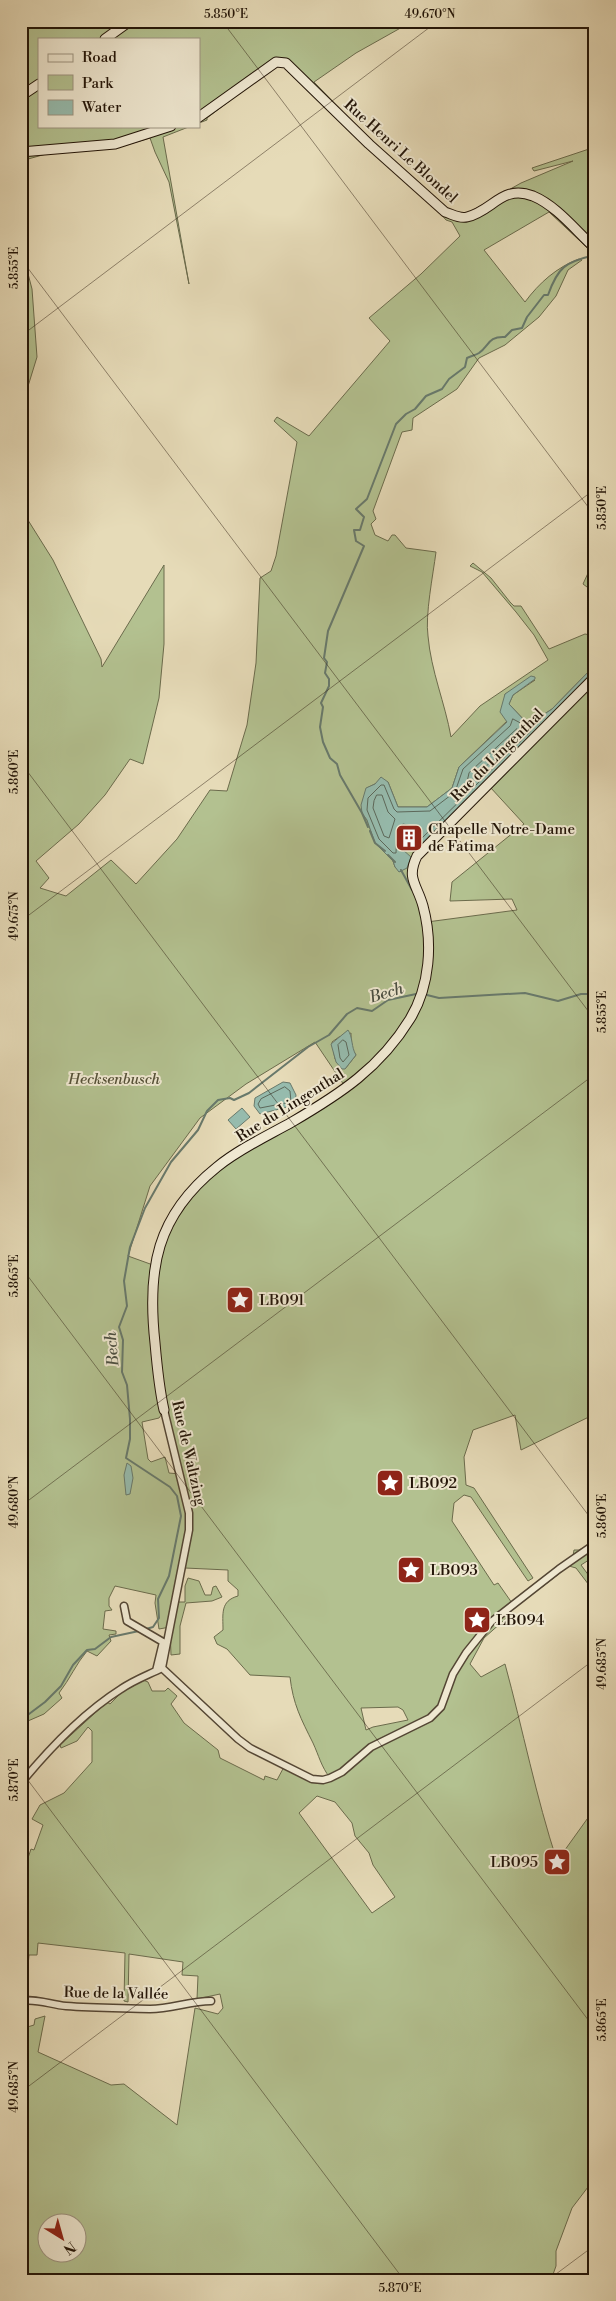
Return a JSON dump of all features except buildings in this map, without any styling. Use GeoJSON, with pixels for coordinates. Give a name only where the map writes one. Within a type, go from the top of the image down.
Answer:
{"type":"FeatureCollection","features":[{"type":"Feature","properties":{"kind":"street"},"geometry":{"type":"LineString","coordinates":[[106,38],[130,21]]}},
{"type":"Feature","properties":{"kind":"street","name":"Rue Henri Le Blondel"},"geometry":{"type":"LineString","coordinates":[[200,116],[264,69],[276,62],[286,63],[369,144],[445,212],[460,217],[467,217],[506,195],[523,193],[544,202],[595,248]]}},
{"type":"Feature","properties":{"kind":"street"},"geometry":{"type":"LineString","coordinates":[[21,96],[38,85]]}},
{"type":"Feature","properties":{"kind":"street"},"geometry":{"type":"LineString","coordinates":[[21,152],[115,144],[165,128]]}},
{"type":"Feature","properties":{"kind":"street","name":"Rue du Lingenthal"},"geometry":{"type":"LineString","coordinates":[[155,1266],[160,1240],[170,1220],[201,1181],[228,1159],[346,1090],[388,1050],[418,1005],[429,965],[423,904],[411,871],[417,856],[595,677]]}},
{"type":"Feature","properties":{"kind":"street","name":"Rue de Waltzing"},"geometry":{"type":"LineString","coordinates":[[155,1266],[152,1318],[160,1391],[189,1513],[189,1530],[174,1608],[159,1670]]}},
{"type":"Feature","properties":{"kind":"street"},"geometry":{"type":"LineString","coordinates":[[159,1670],[250,1748],[312,1779],[323,1780],[330,1778],[342,1772],[371,1747],[430,1718],[440,1707],[453,1674],[466,1653],[491,1622],[595,1544]]}},
{"type":"Feature","properties":{"kind":"street"},"geometry":{"type":"LineString","coordinates":[[124,1606],[127,1621],[163,1642]]}},
{"type":"Feature","properties":{"kind":"street"},"geometry":{"type":"LineString","coordinates":[[159,1670],[163,1642],[171,1610],[174,1608]]}},
{"type":"Feature","properties":{"kind":"street"},"geometry":{"type":"LineString","coordinates":[[21,1783],[48,1753],[105,1700],[120,1689],[159,1670]]}},
{"type":"Feature","properties":{"kind":"street","name":"Rue de la Vallée"},"geometry":{"type":"LineString","coordinates":[[21,2001],[39,2000],[65,2006],[152,2009],[180,2006],[196,2001],[211,2001]]}},
{"type":"Feature","properties":{"kind":"green space","name":"Hecksenbusch"},"geometry":{"type":"Polygon","coordinates":[[[21,21],[413,21],[356,53],[314,82],[372,142],[446,209],[466,214],[521,183],[573,161],[534,171],[532,168],[595,147],[595,255],[549,212],[484,250],[525,302],[542,282],[556,271],[571,262],[579,259],[582,260],[568,270],[556,296],[539,317],[505,345],[479,358],[457,389],[413,418],[412,430],[402,432],[373,511],[376,519],[371,524],[375,535],[388,541],[392,535],[395,535],[406,548],[436,552],[428,606],[427,627],[432,662],[451,737],[480,706],[548,660],[534,635],[482,572],[470,566],[473,563],[491,578],[514,606],[521,606],[549,649],[585,634],[595,636],[595,665],[552,709],[531,723],[525,721],[509,704],[513,695],[535,680],[505,694],[507,721],[459,767],[452,788],[427,807],[398,807],[388,782],[375,784],[367,788],[362,813],[367,820],[375,843],[393,861],[395,867],[400,872],[402,870],[402,829],[410,830],[595,673],[595,1414],[521,1450],[515,1415],[473,1430],[464,1457],[466,1485],[474,1488],[533,1578],[528,1581],[471,1497],[464,1495],[454,1503],[452,1521],[494,1585],[498,1583],[512,1603],[573,1556],[574,1550],[579,1550],[595,1542],[595,1556],[581,1565],[595,1584],[595,1593],[576,1568],[569,1566],[542,1587],[540,1584],[508,1609],[511,1614],[484,1638],[470,1664],[481,1677],[505,1664],[536,1788],[557,1861],[595,1808],[595,2190],[588,2187],[572,2208],[556,2251],[556,2266],[551,2280],[21,2280],[21,2029],[34,2025],[35,2019],[45,2016],[38,2052],[111,2085],[124,2084],[177,2125],[195,2008],[218,2014],[223,2008],[220,1994],[197,1999],[198,1976],[182,1975],[183,1962],[129,1954],[128,2002],[124,2001],[125,1953],[38,1943],[37,1955],[29,1955],[28,1966],[21,1965],[21,1879],[31,1849],[34,1850],[43,1825],[32,1819],[40,1805],[64,1793],[92,1762],[92,1731],[88,1727],[77,1741],[61,1748],[60,1745],[107,1702],[110,1704],[123,1691],[143,1680],[148,1682],[152,1691],[165,1691],[168,1688],[177,1696],[171,1704],[184,1723],[218,1750],[220,1758],[264,1780],[265,1776],[277,1780],[285,1765],[312,1779],[330,1778],[322,1765],[298,1711],[290,1677],[250,1675],[227,1649],[217,1644],[214,1637],[223,1630],[225,1605],[232,1598],[238,1596],[238,1590],[228,1581],[228,1570],[185,1568],[174,1607],[178,1602],[185,1602],[185,1586],[188,1578],[199,1581],[205,1595],[211,1595],[213,1587],[216,1586],[222,1597],[212,1601],[186,1603],[180,1626],[180,1654],[171,1655],[170,1627],[159,1629],[155,1603],[156,1595],[115,1586],[109,1598],[109,1606],[112,1610],[105,1611],[103,1629],[116,1631],[116,1634],[109,1635],[111,1641],[97,1656],[87,1651],[59,1693],[62,1698],[44,1714],[21,1724],[21,509],[53,560],[101,659],[102,667],[164,565],[164,644],[159,698],[143,764],[130,759],[105,795],[79,824],[36,861],[49,878],[40,888],[66,896],[111,860],[136,884],[177,839],[210,790],[227,791],[247,725],[256,663],[260,578],[271,571],[276,556],[297,442],[274,421],[277,417],[309,436],[390,341],[369,318],[421,274],[460,236],[452,222],[446,220],[283,66],[274,67],[207,118],[207,120],[200,123],[200,38],[38,38],[38,128],[186,128],[163,137],[189,284],[169,182],[150,138],[116,148],[46,154],[21,161],[21,21]],[[490,787],[413,864],[427,922],[517,910],[512,899],[450,901],[452,882],[524,824],[490,787]],[[351,1033],[339,1037],[332,1042],[335,1059],[345,1069],[356,1055],[351,1048],[351,1033]],[[315,1042],[246,1084],[200,1118],[150,1186],[128,1256],[153,1265],[158,1242],[166,1222],[178,1203],[193,1187],[229,1159],[344,1085],[315,1042]],[[164,1411],[159,1418],[142,1422],[148,1459],[151,1462],[165,1457],[169,1473],[180,1474],[164,1411]],[[398,1707],[361,1708],[366,1730],[408,1720],[403,1710],[398,1707]],[[317,1796],[299,1813],[372,1913],[395,1897],[373,1865],[369,1853],[355,1836],[352,1823],[335,1802],[317,1796]]]}},
{"type":"Feature","properties":{"kind":"green space"},"geometry":{"type":"Polygon","coordinates":[[[21,247],[32,289],[37,357],[21,409],[21,247]]]}},
{"type":"Feature","properties":{"kind":"green space"},"geometry":{"type":"Polygon","coordinates":[[[595,558],[595,593],[583,584],[595,558]]]}},
{"type":"Feature","properties":{"kind":"water"},"geometry":{"type":"Polygon","coordinates":[[[595,665],[595,673],[422,845],[412,842],[410,830],[402,829],[402,849],[411,857],[407,868],[399,872],[393,861],[375,843],[367,820],[362,813],[361,805],[366,788],[375,784],[381,777],[388,782],[398,807],[427,807],[452,788],[459,767],[507,722],[500,712],[505,694],[531,676],[535,677],[535,679],[513,695],[509,704],[525,721],[531,723],[552,709],[595,665]]]}},
{"type":"Feature","properties":{"kind":"water"},"geometry":{"type":"Polygon","coordinates":[[[348,1030],[356,1055],[345,1069],[342,1069],[336,1062],[331,1044],[348,1030]]]}},
{"type":"Feature","properties":{"kind":"water"},"geometry":{"type":"Polygon","coordinates":[[[283,1082],[290,1083],[296,1095],[295,1105],[260,1114],[254,1106],[255,1098],[283,1082]]]}},
{"type":"Feature","properties":{"kind":"water"},"geometry":{"type":"Polygon","coordinates":[[[242,1108],[250,1117],[236,1129],[228,1120],[242,1108]]]}},
{"type":"Feature","properties":{"kind":"water"},"geometry":{"type":"Polygon","coordinates":[[[127,1463],[131,1466],[133,1478],[130,1494],[126,1495],[124,1475],[127,1463]]]}},
{"type":"Feature","properties":{"kind":"waterway"},"geometry":{"type":"LineString","coordinates":[[21,82],[21,89]]}},
{"type":"Feature","properties":{"kind":"waterway"},"geometry":{"type":"LineString","coordinates":[[368,827],[340,775],[337,764],[330,758],[323,742],[320,727],[323,707],[321,703],[329,686],[329,679],[325,673],[327,662],[324,658],[328,631],[364,546],[356,541],[354,530],[360,530],[364,517],[356,509],[367,499],[396,424],[406,414],[415,409],[426,396],[442,389],[449,379],[465,367],[467,358],[479,353],[495,338],[505,337],[512,330],[522,328],[527,317],[544,295],[548,295],[555,278],[564,267],[576,260],[595,255]]}},
{"type":"Feature","properties":{"kind":"waterway"},"geometry":{"type":"LineString","coordinates":[[370,831],[375,843],[385,851]]}},
{"type":"Feature","properties":{"kind":"waterway"},"geometry":{"type":"LineString","coordinates":[[388,855],[395,862]]}},
{"type":"Feature","properties":{"kind":"waterway"},"geometry":{"type":"LineString","coordinates":[[401,870],[412,890]]}},
{"type":"Feature","properties":{"kind":"waterway","name":"Bech"},"geometry":{"type":"LineString","coordinates":[[427,995],[439,998],[525,993],[558,1001],[581,994],[591,994],[595,999]]}},
{"type":"Feature","properties":{"kind":"waterway","name":"Bech"},"geometry":{"type":"LineString","coordinates":[[146,1629],[153,1627],[159,1618],[158,1599],[169,1576],[181,1516],[177,1496],[170,1487],[126,1458],[130,1439],[130,1419],[127,1385],[122,1372],[123,1340],[119,1327],[127,1306],[124,1281],[130,1247],[145,1208],[171,1162],[198,1130],[207,1111],[218,1100],[230,1098],[234,1100],[249,1093],[308,1047],[329,1035],[347,1014],[357,1008],[372,1011],[388,1000],[416,994]]}},
{"type":"Feature","properties":{"kind":"waterway","name":"Bech"},"geometry":{"type":"LineString","coordinates":[[21,1720],[45,1702],[61,1686],[73,1665],[87,1650],[95,1649],[111,1637],[139,1631]]}},
{"type":"Feature","properties":{"kind":"place","name":"Chapelle Notre-Dame de Fatima"},"geometry":{"type":"Point","coordinates":[409,838]}},
{"type":"Feature","properties":{"kind":"place","name":"LB091"},"geometry":{"type":"Point","coordinates":[240,1300]}},
{"type":"Feature","properties":{"kind":"place","name":"LB092"},"geometry":{"type":"Point","coordinates":[390,1483]}},
{"type":"Feature","properties":{"kind":"place","name":"LB093"},"geometry":{"type":"Point","coordinates":[411,1570]}},
{"type":"Feature","properties":{"kind":"place","name":"LB094"},"geometry":{"type":"Point","coordinates":[477,1620]}},
{"type":"Feature","properties":{"kind":"place","name":"LB095"},"geometry":{"type":"Point","coordinates":[557,1862]}}]}
